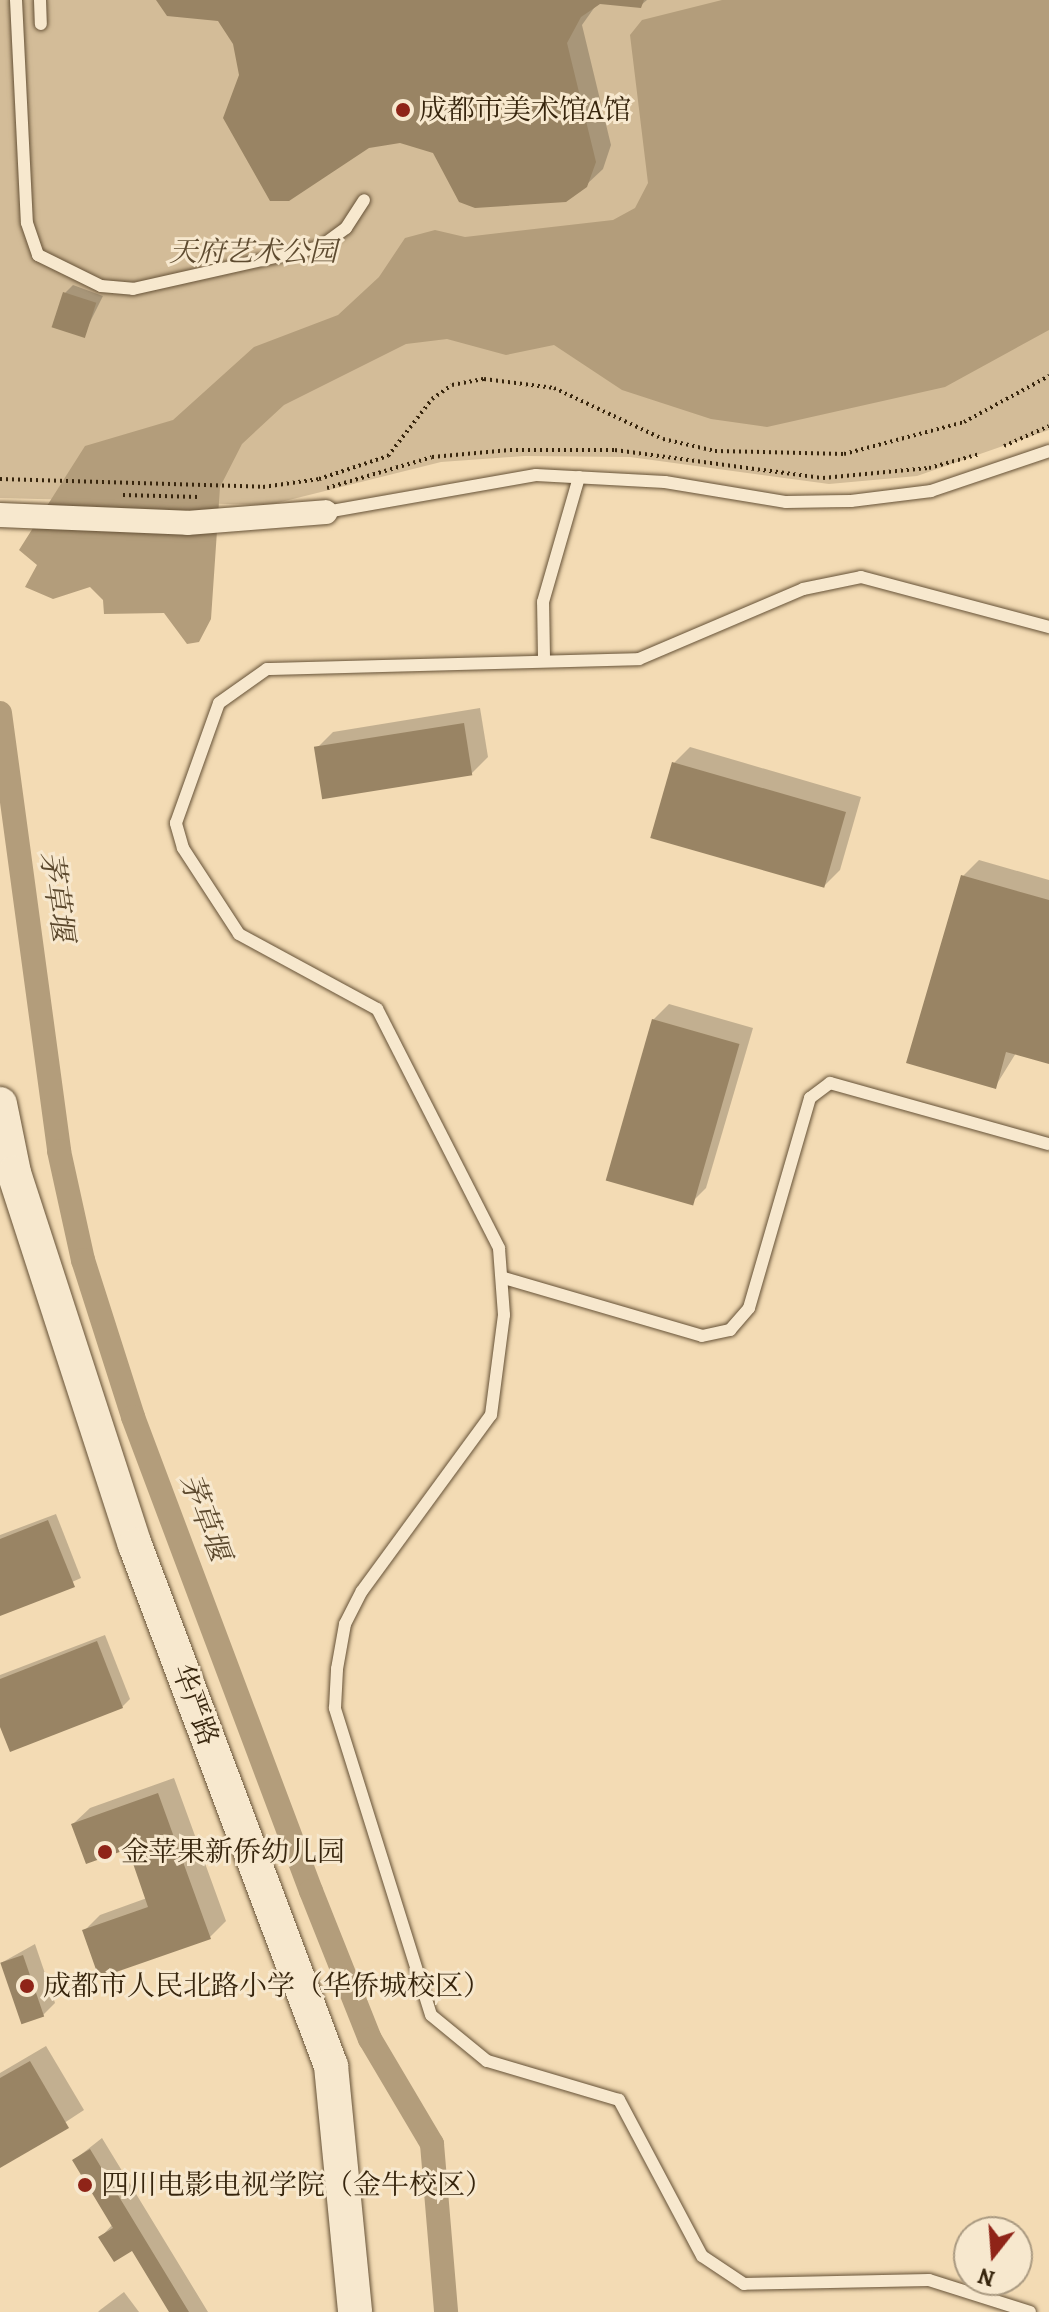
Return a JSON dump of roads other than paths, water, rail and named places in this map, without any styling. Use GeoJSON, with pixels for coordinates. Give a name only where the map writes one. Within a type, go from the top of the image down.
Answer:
{"type":"FeatureCollection","features":[{"type":"Feature","properties":{"kind":"street"},"geometry":{"type":"LineString","coordinates":[[3,515],[187,523],[324,501]]}},
{"type":"Feature","properties":{"kind":"street","name":"华严路"},"geometry":{"type":"LineString","coordinates":[[0,1104],[14,1173],[135,1545],[331,2066],[355,2312]]}},
{"type":"Feature","properties":{"kind":"lane"},"geometry":{"type":"LineString","coordinates":[[16,0],[27,223],[38,255],[101,286],[133,289],[320,247],[346,228],[364,200]]}},
{"type":"Feature","properties":{"kind":"lane"},"geometry":{"type":"LineString","coordinates":[[40,0],[41,24]]}},
{"type":"Feature","properties":{"kind":"lane"},"geometry":{"type":"LineString","coordinates":[[324,501],[465,484],[579,477],[786,502],[851,501],[931,491],[1049,451]]}},
{"type":"Feature","properties":{"kind":"lane"},"geometry":{"type":"LineString","coordinates":[[544,657],[543,602],[579,477]]}},
{"type":"Feature","properties":{"kind":"lane"},"geometry":{"type":"LineString","coordinates":[[1030,2312],[929,2280],[744,2284],[702,2256],[619,2100],[487,2061],[431,2015],[335,1708],[337,1669],[345,1624],[362,1591],[491,1415],[504,1278],[499,1248],[377,1009],[239,934],[183,848],[176,823],[219,703],[267,669],[544,657],[639,659],[669,652],[803,589],[861,577],[1049,627]]}},
{"type":"Feature","properties":{"kind":"lane"},"geometry":{"type":"LineString","coordinates":[[504,1278],[702,1336],[730,1330],[749,1308],[810,1098],[830,1083],[1049,1144]]}},
{"type":"Feature","properties":{"kind":"waterway","name":"茅草堰"},"geometry":{"type":"LineString","coordinates":[[0,713],[59,1151],[83,1260],[133,1417],[311,1891],[370,2039],[432,2144],[446,2312]]}},
{"type":"Feature","properties":{"kind":"place","name":"成都市美术馆A馆"},"geometry":{"type":"Point","coordinates":[403,110]}},
{"type":"Feature","properties":{"kind":"place","name":"金苹果新侨幼儿园"},"geometry":{"type":"Point","coordinates":[105,1852]}},
{"type":"Feature","properties":{"kind":"place","name":"成都市人民北路小学（华侨城校区）"},"geometry":{"type":"Point","coordinates":[27,1986]}},
{"type":"Feature","properties":{"kind":"place","name":"四川电影电视学院（金牛校区）"},"geometry":{"type":"Point","coordinates":[85,2185]}},
{"type":"Feature","properties":{"kind":"park label","name":"天府艺术公园"},"geometry":{"type":"Point","coordinates":[253,252]}}]}
